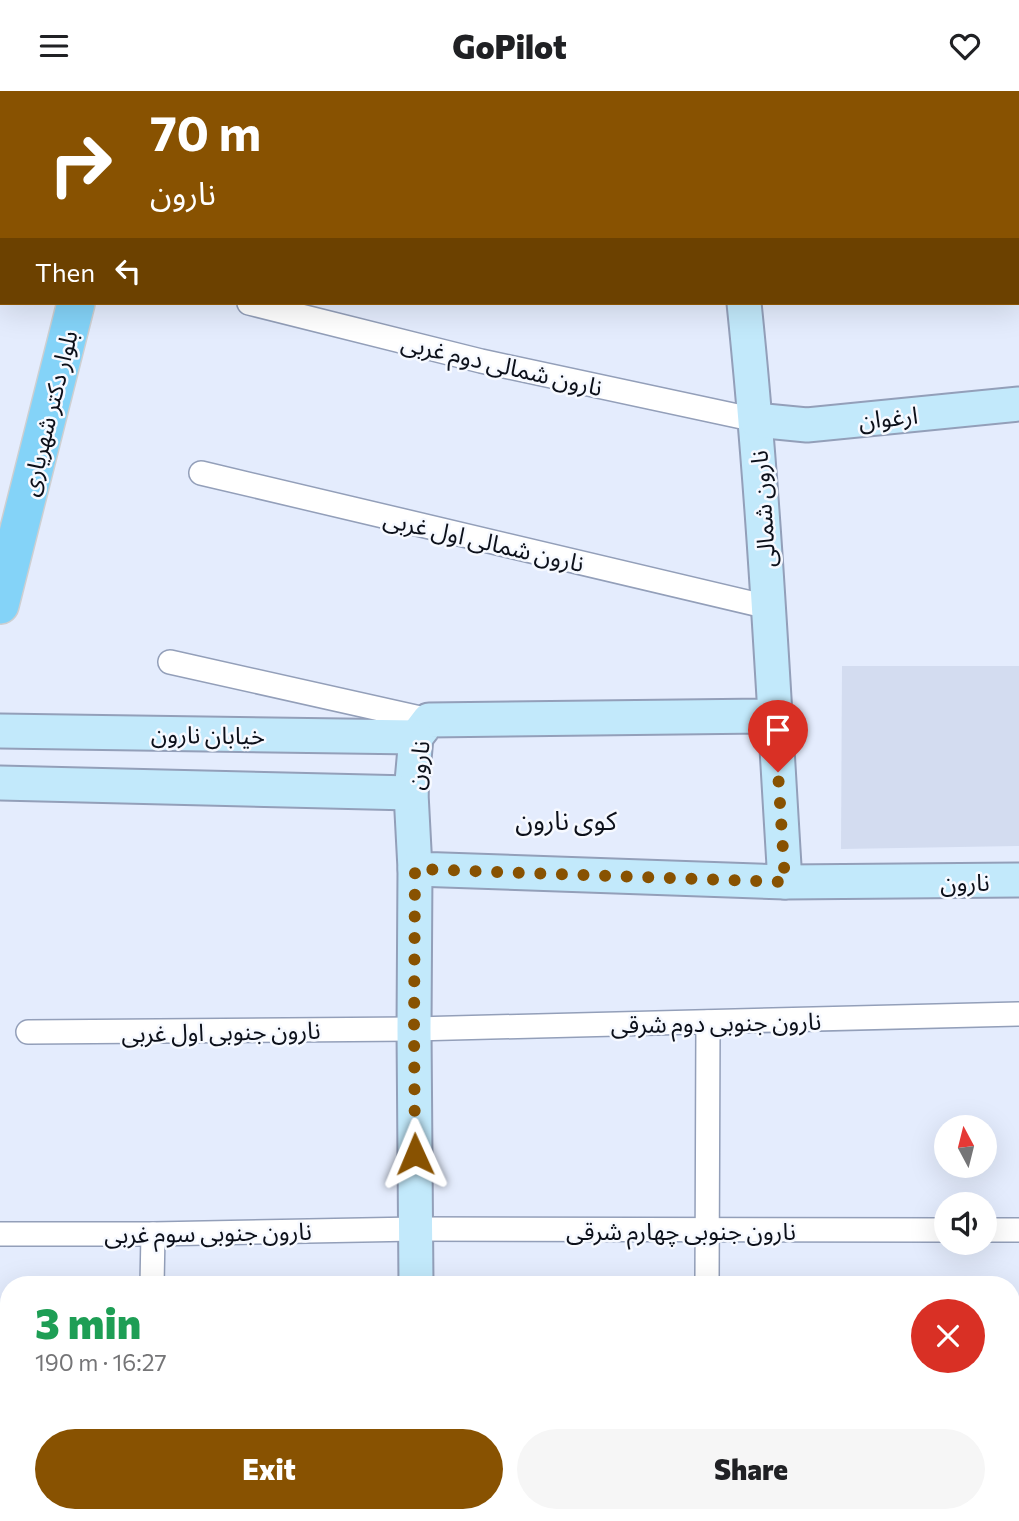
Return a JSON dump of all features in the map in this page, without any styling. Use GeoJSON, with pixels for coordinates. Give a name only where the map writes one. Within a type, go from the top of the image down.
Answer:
{"type":"FeatureCollection","features":[{"type":"Feature","properties":{"kind":"main road","name":"بلوار دکتر شهریاری"},"geometry":{"type":"LineString","coordinates":[[0,605],[75,305]]}},
{"type":"Feature","properties":{"kind":"street","name":"نارون شمالی دوم غربی"},"geometry":{"type":"LineString","coordinates":[[256,305],[481,361],[756,420]]}},
{"type":"Feature","properties":{"kind":"street","name":"نارون شمالی"},"geometry":{"type":"LineString","coordinates":[[744,305],[756,420],[775,716]]}},
{"type":"Feature","properties":{"kind":"street","name":"ارغوان"},"geometry":{"type":"LineString","coordinates":[[756,420],[807,425],[1019,404]]}},
{"type":"Feature","properties":{"kind":"street","name":"نارون شمالی اول غربی"},"geometry":{"type":"LineString","coordinates":[[201,473],[768,607]]}},
{"type":"Feature","properties":{"kind":"street"},"geometry":{"type":"LineString","coordinates":[[170,663],[423,729]]}},
{"type":"Feature","properties":{"kind":"street","name":"نارون"},"geometry":{"type":"LineString","coordinates":[[775,716],[423,729],[411,793],[415,869],[785,882],[1019,880]]}},
{"type":"Feature","properties":{"kind":"street"},"geometry":{"type":"LineString","coordinates":[[775,716],[785,882]]}},
{"type":"Feature","properties":{"kind":"street","name":"خیابان نارون"},"geometry":{"type":"LineString","coordinates":[[0,731],[423,729]]}},
{"type":"Feature","properties":{"kind":"street"},"geometry":{"type":"LineString","coordinates":[[0,783],[411,793]]}},
{"type":"Feature","properties":{"kind":"street"},"geometry":{"type":"LineString","coordinates":[[415,869],[416,1276]]}},
{"type":"Feature","properties":{"kind":"street","name":"نارون جنوبی دوم شرقی"},"geometry":{"type":"LineString","coordinates":[[414,1029],[1019,1014]]}},
{"type":"Feature","properties":{"kind":"street"},"geometry":{"type":"LineString","coordinates":[[707,1276],[708,1022]]}},
{"type":"Feature","properties":{"kind":"street","name":"نارون جنوبی اول غربی"},"geometry":{"type":"LineString","coordinates":[[28,1032],[414,1029]]}},
{"type":"Feature","properties":{"kind":"street","name":"نارون جنوبی چهارم شرقی"},"geometry":{"type":"LineString","coordinates":[[416,1229],[934,1230]]}},
{"type":"Feature","properties":{"kind":"street","name":"نارون جنوبی سوم غربی"},"geometry":{"type":"LineString","coordinates":[[0,1234],[416,1229]]}},
{"type":"Feature","properties":{"kind":"street"},"geometry":{"type":"LineString","coordinates":[[997,1230],[1019,1230]]}},
{"type":"Feature","properties":{"kind":"street"},"geometry":{"type":"LineString","coordinates":[[152,1276],[153,1234]]}},
{"type":"Feature","properties":{"kind":"shaded area"},"geometry":{"type":"Polygon","coordinates":[[[842,666],[1019,666],[1019,846],[841,849],[842,666]]]}},
{"type":"Feature","properties":{"kind":"district","name":"کوی نارون"},"geometry":{"type":"Point","coordinates":[566,819]}},
{"type":"Feature","properties":{"kind":"route"},"geometry":{"type":"LineString","coordinates":[[415,1154],[415,869],[785,882],[778,772]]}}]}
